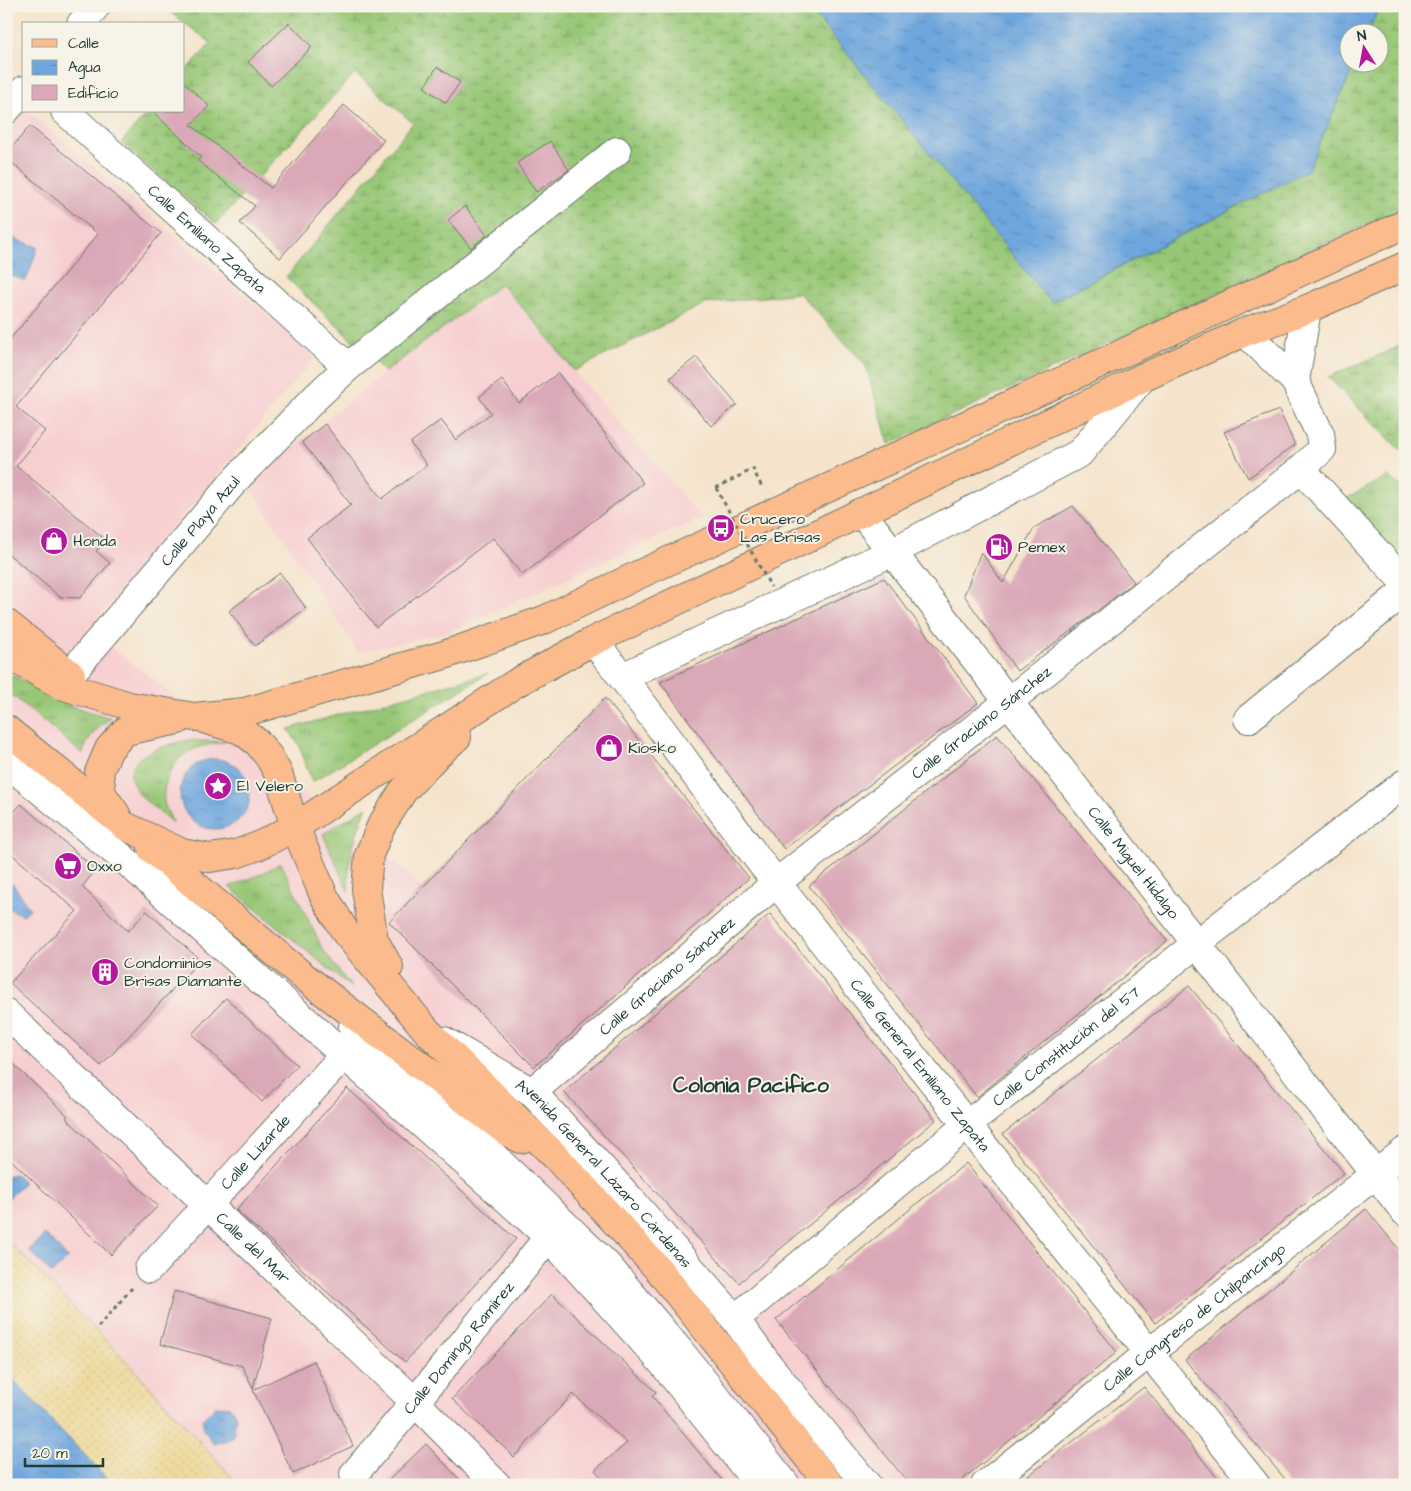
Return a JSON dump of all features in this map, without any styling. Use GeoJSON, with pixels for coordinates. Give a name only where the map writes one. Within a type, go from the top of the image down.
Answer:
{"type":"FeatureCollection","features":[{"type":"Feature","properties":{"kind":"main road"},"geometry":{"type":"LineString","coordinates":[[126,826],[102,794],[99,772],[109,749],[125,731],[194,717],[245,712],[444,655],[544,620],[640,574],[1405,224]]}},
{"type":"Feature","properties":{"kind":"main road"},"geometry":{"type":"LineString","coordinates":[[6,729],[126,826],[182,853],[210,858],[236,854],[258,846],[295,827],[516,683],[593,641],[1142,378],[1245,332],[1405,266]]}},
{"type":"Feature","properties":{"kind":"main road"},"geometry":{"type":"LineString","coordinates":[[6,623],[65,680]]}},
{"type":"Feature","properties":{"kind":"main road"},"geometry":{"type":"LineString","coordinates":[[6,652],[14,659],[65,680],[194,717],[222,723],[240,730],[258,743],[278,773],[295,827],[324,896],[346,933],[427,1031]]}},
{"type":"Feature","properties":{"kind":"main road"},"geometry":{"type":"LineString","coordinates":[[427,1031],[374,940],[366,889],[370,855],[381,826],[403,791],[435,757],[516,683]]}},
{"type":"Feature","properties":{"kind":"main road","name":"Avenida General Lázaro Cárdenas"},"geometry":{"type":"LineString","coordinates":[[126,826],[303,976],[507,1132],[555,1156]]}},
{"type":"Feature","properties":{"kind":"main road","name":"Avenida General Lázaro Cárdenas"},"geometry":{"type":"LineString","coordinates":[[427,1031],[555,1156],[658,1269],[830,1485]]}},
{"type":"Feature","properties":{"kind":"street"},"geometry":{"type":"LineString","coordinates":[[83,22],[96,6]]}},
{"type":"Feature","properties":{"kind":"street"},"geometry":{"type":"LineString","coordinates":[[6,110],[22,92]]}},
{"type":"Feature","properties":{"kind":"street","name":"Calle Emiliano Zapata"},"geometry":{"type":"LineString","coordinates":[[66,112],[348,367]]}},
{"type":"Feature","properties":{"kind":"street","name":"Calle Playa Azul"},"geometry":{"type":"LineString","coordinates":[[65,680],[238,478],[317,396],[348,367],[617,151]]}},
{"type":"Feature","properties":{"kind":"street"},"geometry":{"type":"LineString","coordinates":[[1295,381],[1307,308]]}},
{"type":"Feature","properties":{"kind":"street"},"geometry":{"type":"LineString","coordinates":[[1245,332],[1295,381]]}},
{"type":"Feature","properties":{"kind":"street"},"geometry":{"type":"LineString","coordinates":[[622,677],[892,552],[1080,453],[1142,378]]}},
{"type":"Feature","properties":{"kind":"street","name":"Calle Graciano Sánchez"},"geometry":{"type":"LineString","coordinates":[[532,1092],[776,882],[1008,702],[1301,469],[1322,449],[1320,434],[1295,381]]}},
{"type":"Feature","properties":{"kind":"street"},"geometry":{"type":"LineString","coordinates":[[1301,469],[1405,583]]}},
{"type":"Feature","properties":{"kind":"street","name":"Calle Miguel Hidalgo"},"geometry":{"type":"LineString","coordinates":[[862,512],[1405,1212]]}},
{"type":"Feature","properties":{"kind":"street"},"geometry":{"type":"LineString","coordinates":[[1248,719],[1405,591]]}},
{"type":"Feature","properties":{"kind":"street","name":"Calle General Emiliano Zapata"},"geometry":{"type":"LineString","coordinates":[[593,641],[776,882],[967,1125],[1256,1485]]}},
{"type":"Feature","properties":{"kind":"street"},"geometry":{"type":"LineString","coordinates":[[6,762],[354,1045]]}},
{"type":"Feature","properties":{"kind":"street","name":"Calle Constitución del 57"},"geometry":{"type":"LineString","coordinates":[[735,1319],[967,1125],[1196,944],[1405,783]]}},
{"type":"Feature","properties":{"kind":"street","name":"Avenida General Lázaro Cárdenas"},"geometry":{"type":"LineString","coordinates":[[303,976],[354,1045],[475,1139],[555,1228],[607,1265],[679,1350],[786,1485]]}},
{"type":"Feature","properties":{"kind":"street","name":"Calle del Mar"},"geometry":{"type":"LineString","coordinates":[[6,1013],[415,1402],[497,1485]]}},
{"type":"Feature","properties":{"kind":"street","name":"Avenida General Lázaro Cárdenas"},"geometry":{"type":"LineString","coordinates":[[427,1031],[532,1092],[632,1201],[735,1319],[770,1367],[867,1485]]}},
{"type":"Feature","properties":{"kind":"street","name":"Calle Lizarde"},"geometry":{"type":"LineString","coordinates":[[149,1268],[354,1045]]}},
{"type":"Feature","properties":{"kind":"street","name":"Calle Congreso de Chilpancingo"},"geometry":{"type":"LineString","coordinates":[[985,1485],[1149,1353],[1405,1152]]}},
{"type":"Feature","properties":{"kind":"street"},"geometry":{"type":"LineString","coordinates":[[555,1228],[759,1485]]}},
{"type":"Feature","properties":{"kind":"street","name":"Calle Domingo Ramírez"},"geometry":{"type":"LineString","coordinates":[[354,1474],[415,1402],[555,1228]]}},
{"type":"Feature","properties":{"kind":"path"},"geometry":{"type":"LineString","coordinates":[[765,494],[753,469],[716,488],[771,587]]}},
{"type":"Feature","properties":{"kind":"path"},"geometry":{"type":"LineString","coordinates":[[98,1327],[149,1268]]}},
{"type":"Feature","properties":{"kind":"shaded area"},"geometry":{"type":"Polygon","coordinates":[[[22,112],[29,112],[316,356],[88,630],[404,870],[619,1086],[828,1315],[966,1485],[238,1485],[96,1329],[6,1239],[6,131],[22,112]]]}},
{"type":"Feature","properties":{"kind":"shaded area"},"geometry":{"type":"Polygon","coordinates":[[[501,284],[702,518],[445,633],[358,652],[248,484],[385,372],[501,284]]]}},
{"type":"Feature","properties":{"kind":"green space"},"geometry":{"type":"Polygon","coordinates":[[[162,6],[808,6],[1052,302],[1308,170],[1351,72],[1388,72],[1388,22],[1373,22],[1380,6],[1405,6],[1405,207],[889,444],[865,364],[799,293],[704,304],[574,371],[536,323],[501,284],[385,372],[286,277],[413,123],[355,73],[216,224],[121,143],[148,112],[185,112],[185,72],[211,43],[162,6]]]}},
{"type":"Feature","properties":{"kind":"green space"},"geometry":{"type":"Polygon","coordinates":[[[1405,344],[1405,455],[1328,377],[1405,344]]]}},
{"type":"Feature","properties":{"kind":"green space"},"geometry":{"type":"Polygon","coordinates":[[[1389,476],[1405,491],[1405,566],[1340,502],[1389,476]]]}},
{"type":"Feature","properties":{"kind":"green space"},"geometry":{"type":"Polygon","coordinates":[[[6,672],[68,705],[111,718],[93,733],[83,754],[6,690],[6,672]]]}},
{"type":"Feature","properties":{"kind":"green space"},"geometry":{"type":"Polygon","coordinates":[[[489,673],[312,782],[299,745],[288,729],[489,673]]]}},
{"type":"Feature","properties":{"kind":"green space"},"geometry":{"type":"Polygon","coordinates":[[[190,740],[225,742],[207,745],[190,751],[177,761],[172,768],[166,783],[164,798],[165,806],[173,823],[148,803],[136,789],[131,778],[132,768],[138,760],[157,749],[190,740]]]}},
{"type":"Feature","properties":{"kind":"green space"},"geometry":{"type":"Polygon","coordinates":[[[367,807],[353,848],[349,868],[348,891],[323,834],[367,807]]]}},
{"type":"Feature","properties":{"kind":"green space"},"geometry":{"type":"Polygon","coordinates":[[[281,863],[323,950],[352,988],[229,887],[261,874],[281,863]]]}},
{"type":"Feature","properties":{"kind":"sand"},"geometry":{"type":"Polygon","coordinates":[[[6,1239],[131,1366],[239,1485],[113,1485],[6,1372],[6,1239]]]}},
{"type":"Feature","properties":{"kind":"water"},"geometry":{"type":"Polygon","coordinates":[[[808,6],[1380,6],[1373,22],[1338,22],[1338,72],[1351,72],[1308,170],[1051,302],[808,6]]]}},
{"type":"Feature","properties":{"kind":"water"},"geometry":{"type":"Polygon","coordinates":[[[6,236],[38,247],[26,281],[6,274],[6,236]]]}},
{"type":"Feature","properties":{"kind":"water"},"geometry":{"type":"Polygon","coordinates":[[[215,759],[228,762],[240,769],[247,781],[250,794],[247,807],[240,819],[228,826],[215,829],[202,826],[190,819],[183,807],[180,794],[183,781],[190,769],[202,762],[215,759]]]}},
{"type":"Feature","properties":{"kind":"water"},"geometry":{"type":"Polygon","coordinates":[[[13,884],[30,909],[23,915],[6,907],[6,888],[13,884]]]}},
{"type":"Feature","properties":{"kind":"water"},"geometry":{"type":"Polygon","coordinates":[[[15,1174],[24,1182],[6,1201],[6,1176],[15,1174]]]}},
{"type":"Feature","properties":{"kind":"water"},"geometry":{"type":"Polygon","coordinates":[[[45,1234],[68,1258],[52,1274],[29,1250],[45,1234]]]}},
{"type":"Feature","properties":{"kind":"water"},"geometry":{"type":"Polygon","coordinates":[[[6,1372],[113,1485],[6,1485],[6,1372]]]}},
{"type":"Feature","properties":{"kind":"water"},"geometry":{"type":"Polygon","coordinates":[[[216,1406],[230,1407],[236,1415],[233,1438],[214,1444],[203,1429],[203,1419],[216,1406]]]}},
{"type":"Feature","properties":{"kind":"building"},"geometry":{"type":"Polygon","coordinates":[[[289,23],[312,47],[271,86],[248,62],[289,23]]]}},
{"type":"Feature","properties":{"kind":"building"},"geometry":{"type":"Polygon","coordinates":[[[437,67],[460,82],[446,103],[424,87],[437,67]]]}},
{"type":"Feature","properties":{"kind":"building"},"geometry":{"type":"Polygon","coordinates":[[[185,83],[209,106],[191,125],[271,188],[344,105],[384,140],[280,258],[240,223],[255,206],[198,161],[201,157],[153,112],[185,112],[185,83]]]}},
{"type":"Feature","properties":{"kind":"building"},"geometry":{"type":"Polygon","coordinates":[[[30,126],[161,233],[16,407],[45,431],[16,466],[106,540],[96,551],[110,563],[80,598],[60,597],[6,552],[6,344],[98,234],[6,158],[6,154],[30,126]]]}},
{"type":"Feature","properties":{"kind":"building"},"geometry":{"type":"Polygon","coordinates":[[[550,141],[569,170],[536,192],[517,163],[550,141]]]}},
{"type":"Feature","properties":{"kind":"building"},"geometry":{"type":"Polygon","coordinates":[[[465,206],[487,235],[471,248],[448,220],[465,206]]]}},
{"type":"Feature","properties":{"kind":"building"},"geometry":{"type":"Polygon","coordinates":[[[696,357],[737,405],[711,426],[670,378],[696,357]]]}},
{"type":"Feature","properties":{"kind":"building"},"geometry":{"type":"Polygon","coordinates":[[[558,373],[643,483],[522,575],[493,538],[376,627],[307,538],[351,505],[302,442],[325,424],[382,499],[427,465],[410,443],[441,420],[456,440],[491,413],[479,397],[502,380],[519,403],[558,373]]]}},
{"type":"Feature","properties":{"kind":"building"},"geometry":{"type":"Polygon","coordinates":[[[1279,410],[1295,445],[1248,478],[1224,432],[1279,410]]]}},
{"type":"Feature","properties":{"kind":"building"},"geometry":{"type":"Polygon","coordinates":[[[1073,506],[1134,582],[1017,671],[964,595],[981,552],[1003,583],[1034,528],[1073,506]]]}},
{"type":"Feature","properties":{"kind":"building"},"geometry":{"type":"Polygon","coordinates":[[[280,573],[306,608],[255,646],[229,611],[280,573]]]}},
{"type":"Feature","properties":{"kind":"building"},"geometry":{"type":"Polygon","coordinates":[[[884,578],[978,703],[784,849],[660,682],[884,578]]]}},
{"type":"Feature","properties":{"kind":"building"},"geometry":{"type":"Polygon","coordinates":[[[605,698],[749,878],[534,1067],[389,922],[605,698]]]}},
{"type":"Feature","properties":{"kind":"building"},"geometry":{"type":"Polygon","coordinates":[[[997,735],[1167,941],[977,1097],[809,886],[997,735]]]}},
{"type":"Feature","properties":{"kind":"building","name":"Condominios Brisas Diamante"},"geometry":{"type":"Polygon","coordinates":[[[21,804],[96,870],[82,887],[128,931],[147,911],[200,960],[101,1066],[10,983],[77,911],[6,849],[6,821],[21,804]]]}},
{"type":"Feature","properties":{"kind":"building"},"geometry":{"type":"Polygon","coordinates":[[[770,914],[936,1120],[739,1283],[564,1092],[770,914]]]}},
{"type":"Feature","properties":{"kind":"building"},"geometry":{"type":"Polygon","coordinates":[[[1189,986],[1344,1173],[1155,1323],[1003,1134],[1189,986]]]}},
{"type":"Feature","properties":{"kind":"building"},"geometry":{"type":"Polygon","coordinates":[[[226,998],[297,1065],[262,1102],[192,1034],[226,998]]]}},
{"type":"Feature","properties":{"kind":"building"},"geometry":{"type":"Polygon","coordinates":[[[6,1057],[68,1116],[66,1118],[158,1206],[111,1255],[6,1155],[6,1057]]]}},
{"type":"Feature","properties":{"kind":"building"},"geometry":{"type":"Polygon","coordinates":[[[347,1088],[516,1239],[405,1362],[236,1210],[347,1088]]]}},
{"type":"Feature","properties":{"kind":"building"},"geometry":{"type":"Polygon","coordinates":[[[966,1163],[1117,1352],[956,1485],[910,1485],[776,1320],[966,1163]]]}},
{"type":"Feature","properties":{"kind":"building"},"geometry":{"type":"Polygon","coordinates":[[[1366,1209],[1405,1257],[1405,1485],[1290,1485],[1185,1360],[1366,1209]]]}},
{"type":"Feature","properties":{"kind":"building"},"geometry":{"type":"Polygon","coordinates":[[[174,1291],[272,1318],[253,1388],[242,1366],[160,1344],[174,1291]]]}},
{"type":"Feature","properties":{"kind":"building"},"geometry":{"type":"Polygon","coordinates":[[[552,1294],[656,1392],[652,1396],[726,1485],[608,1485],[595,1470],[627,1443],[573,1394],[514,1457],[452,1399],[552,1294]]]}},
{"type":"Feature","properties":{"kind":"building"},"geometry":{"type":"Polygon","coordinates":[[[314,1361],[353,1446],[293,1474],[253,1390],[314,1361]]]}},
{"type":"Feature","properties":{"kind":"building"},"geometry":{"type":"Polygon","coordinates":[[[1144,1387],[1223,1485],[1016,1485],[1144,1387]]]}},
{"type":"Feature","properties":{"kind":"building"},"geometry":{"type":"Polygon","coordinates":[[[426,1444],[465,1485],[384,1485],[426,1444]]]}},
{"type":"Feature","properties":{"kind":"place","name":"Crucero Las Brisas"},"geometry":{"type":"Point","coordinates":[721,528]}},
{"type":"Feature","properties":{"kind":"place","name":"Honda"},"geometry":{"type":"Point","coordinates":[54,541]}},
{"type":"Feature","properties":{"kind":"place","name":"Pemex"},"geometry":{"type":"Point","coordinates":[999,547]}},
{"type":"Feature","properties":{"kind":"place","name":"Kiosko"},"geometry":{"type":"Point","coordinates":[609,748]}},
{"type":"Feature","properties":{"kind":"place","name":"El Velero"},"geometry":{"type":"Point","coordinates":[218,786]}},
{"type":"Feature","properties":{"kind":"place","name":"Oxxo"},"geometry":{"type":"Point","coordinates":[68,866]}},
{"type":"Feature","properties":{"kind":"place","name":"Condominios Brisas Diamante"},"geometry":{"type":"Point","coordinates":[105,972]}},
{"type":"Feature","properties":{"kind":"district","name":"Colonia Pacifico"},"geometry":{"type":"Point","coordinates":[751,1085]}}]}
